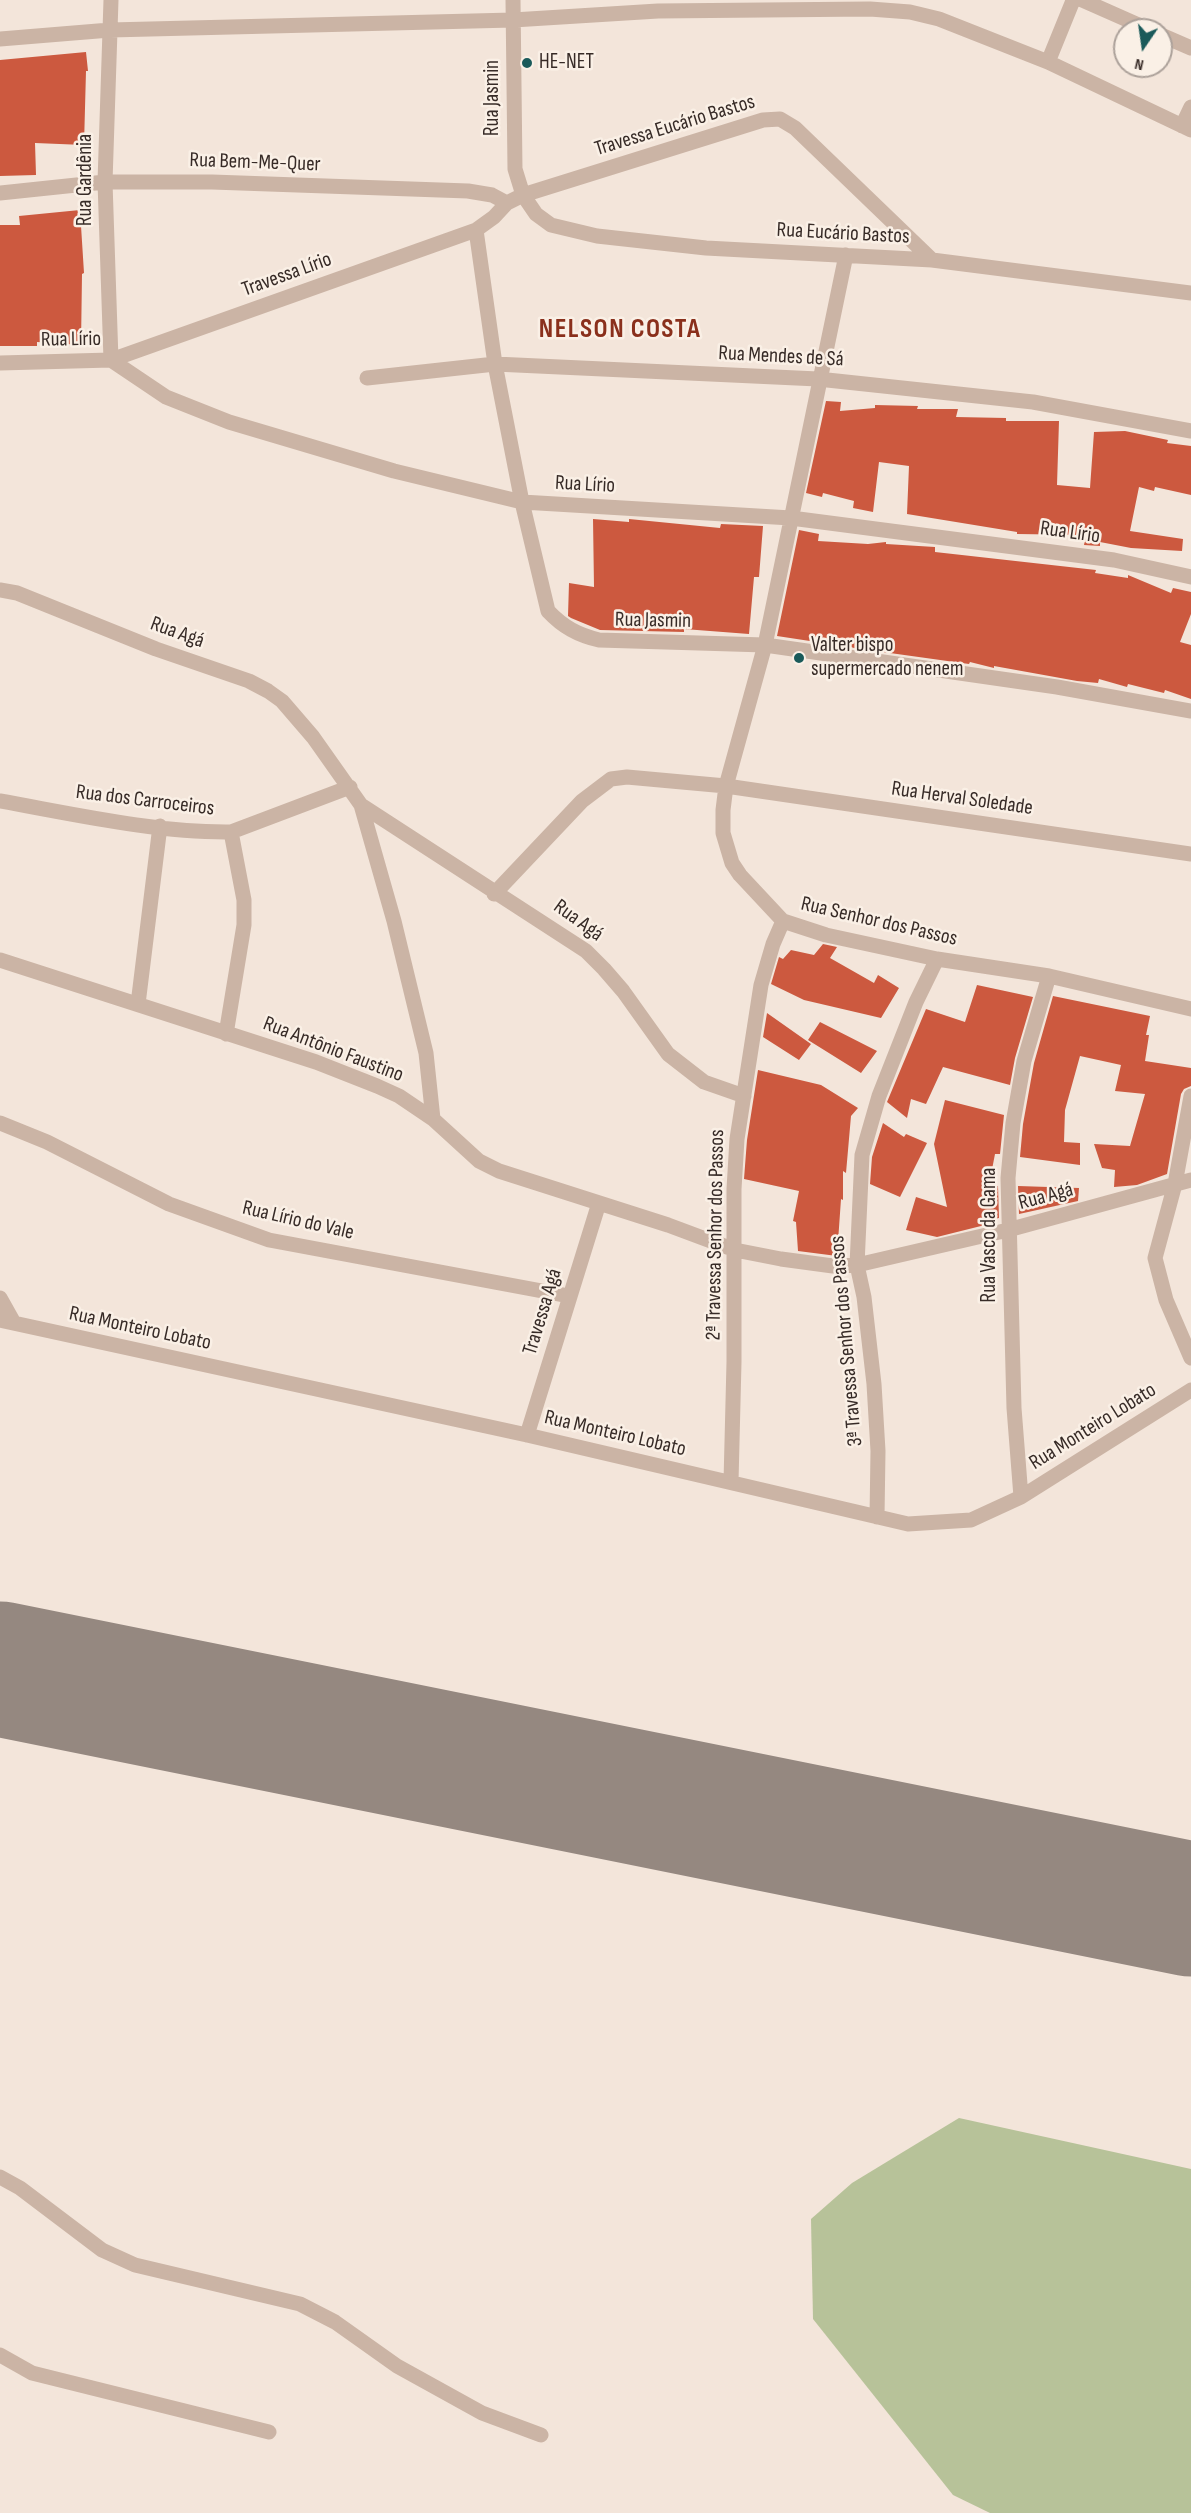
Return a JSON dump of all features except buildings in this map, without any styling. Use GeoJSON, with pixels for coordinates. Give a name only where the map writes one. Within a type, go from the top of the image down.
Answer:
{"type":"FeatureCollection","features":[{"type":"Feature","properties":{"kind":"street","name":"Rua Gardênia"},"geometry":{"type":"LineString","coordinates":[[111,0],[105,182],[111,360]]}},
{"type":"Feature","properties":{"kind":"street","name":"Rua Jasmin"},"geometry":{"type":"LineString","coordinates":[[513,0],[515,169],[523,195]]}},
{"type":"Feature","properties":{"kind":"street"},"geometry":{"type":"LineString","coordinates":[[1048,62],[1075,0]]}},
{"type":"Feature","properties":{"kind":"street"},"geometry":{"type":"LineString","coordinates":[[1082,0],[1123,18]]}},
{"type":"Feature","properties":{"kind":"street"},"geometry":{"type":"LineString","coordinates":[[0,39],[110,30],[513,20],[658,5],[870,9],[910,12],[939,19],[1048,62],[1186,128],[1191,107]]}},
{"type":"Feature","properties":{"kind":"street"},"geometry":{"type":"LineString","coordinates":[[1173,40],[1191,48]]}},
{"type":"Feature","properties":{"kind":"street","name":"Travessa Eucário Bastos"},"geometry":{"type":"LineString","coordinates":[[523,195],[763,120],[780,119],[806,138],[932,260]]}},
{"type":"Feature","properties":{"kind":"street","name":"Rua Bem-Me-Quer"},"geometry":{"type":"LineString","coordinates":[[0,193],[105,182],[213,182],[468,191],[492,195],[507,203]]}},
{"type":"Feature","properties":{"kind":"street"},"geometry":{"type":"LineString","coordinates":[[476,230],[494,218],[507,203],[523,195]]}},
{"type":"Feature","properties":{"kind":"street","name":"Rua Eucário Bastos"},"geometry":{"type":"LineString","coordinates":[[523,195],[536,214],[551,225],[597,236],[706,248],[932,260],[1191,293]]}},
{"type":"Feature","properties":{"kind":"street","name":"Rua Jasmin"},"geometry":{"type":"LineString","coordinates":[[476,230],[495,364],[522,502],[548,611],[560,624],[599,640],[765,645],[1057,687],[1191,711]]}},
{"type":"Feature","properties":{"kind":"street","name":"Travessa Lírio"},"geometry":{"type":"LineString","coordinates":[[111,360],[476,230]]}},
{"type":"Feature","properties":{"kind":"street","name":"Rua Senhor dos Passos"},"geometry":{"type":"LineString","coordinates":[[846,255],[765,645],[726,786],[723,833],[732,863],[740,875],[783,921],[826,935],[937,959],[1049,976],[1191,1009]]}},
{"type":"Feature","properties":{"kind":"street","name":"Rua Lírio"},"geometry":{"type":"LineString","coordinates":[[0,363],[111,360],[166,398],[229,422],[394,471],[522,502],[791,518],[1114,560],[1191,577]]}},
{"type":"Feature","properties":{"kind":"street","name":"Rua Mendes de Sá"},"geometry":{"type":"LineString","coordinates":[[367,378],[495,364],[819,379],[1033,402],[1191,431]]}},
{"type":"Feature","properties":{"kind":"street","name":"Rua Agá"},"geometry":{"type":"LineString","coordinates":[[0,590],[17,593],[156,649],[249,681],[282,701],[306,728],[361,805],[394,921],[426,1053],[433,1119]]}},
{"type":"Feature","properties":{"kind":"street","name":"Rua Herval Soledade"},"geometry":{"type":"LineString","coordinates":[[494,894],[582,801],[611,779],[627,777],[726,786],[1191,854]]}},
{"type":"Feature","properties":{"kind":"street","name":"Rua dos Carroceiros"},"geometry":{"type":"LineString","coordinates":[[0,801],[160,826],[231,832],[350,787]]}},
{"type":"Feature","properties":{"kind":"street","name":"Rua Agá"},"geometry":{"type":"LineString","coordinates":[[361,805],[494,894],[526,910],[586,951],[623,991],[668,1054],[704,1082],[744,1096]]}},
{"type":"Feature","properties":{"kind":"street"},"geometry":{"type":"LineString","coordinates":[[138,1004],[160,826]]}},
{"type":"Feature","properties":{"kind":"street"},"geometry":{"type":"LineString","coordinates":[[226,1034],[244,925],[244,900],[231,832]]}},
{"type":"Feature","properties":{"kind":"street","name":"2ª Travessa Senhor dos Passos"},"geometry":{"type":"LineString","coordinates":[[731,1482],[737,1139],[761,985],[773,944],[783,921]]}},
{"type":"Feature","properties":{"kind":"street","name":"3ª Travessa Senhor dos Passos"},"geometry":{"type":"LineString","coordinates":[[876,1517],[878,1451],[874,1384],[864,1297],[857,1265],[862,1155],[879,1096],[916,1002],[937,959]]}},
{"type":"Feature","properties":{"kind":"street","name":"Rua Antônio Faustino"},"geometry":{"type":"LineString","coordinates":[[0,960],[350,1075],[399,1096],[433,1119],[479,1161],[499,1172],[599,1203],[735,1250]]}},
{"type":"Feature","properties":{"kind":"street","name":"Rua Vasco da Gama"},"geometry":{"type":"LineString","coordinates":[[1021,1497],[1014,1408],[1008,1178],[1024,1061],[1049,976]]}},
{"type":"Feature","properties":{"kind":"street"},"geometry":{"type":"LineString","coordinates":[[1191,1096],[1175,1184],[1155,1258],[1166,1300],[1191,1358]]}},
{"type":"Feature","properties":{"kind":"street","name":"Rua Lírio do Vale"},"geometry":{"type":"LineString","coordinates":[[0,1123],[47,1142],[169,1204],[269,1240],[569,1296]]}},
{"type":"Feature","properties":{"kind":"street","name":"Rua Agá"},"geometry":{"type":"LineString","coordinates":[[735,1250],[833,1266],[857,1265],[1008,1230],[1191,1180]]}},
{"type":"Feature","properties":{"kind":"street","name":"Travessa Agá"},"geometry":{"type":"LineString","coordinates":[[527,1435],[599,1203]]}},
{"type":"Feature","properties":{"kind":"street"},"geometry":{"type":"LineString","coordinates":[[0,1298],[7,1322]]}},
{"type":"Feature","properties":{"kind":"street","name":"Rua Monteiro Lobato"},"geometry":{"type":"LineString","coordinates":[[7,1322],[527,1435],[908,1524],[971,1520],[1021,1497],[1191,1390]]}},
{"type":"Feature","properties":{"kind":"street"},"geometry":{"type":"LineString","coordinates":[[0,2177],[20,2188],[102,2250],[118,2258],[135,2265],[300,2304],[335,2322],[397,2366],[482,2413],[541,2435]]}},
{"type":"Feature","properties":{"kind":"street"},"geometry":{"type":"LineString","coordinates":[[0,2355],[32,2373],[269,2432]]}},
{"type":"Feature","properties":{"kind":"green space"},"geometry":{"type":"Polygon","coordinates":[[[959,2118],[1191,2169],[1191,2513],[990,2513],[953,2495],[813,2319],[811,2219],[852,2183],[959,2118]]]}},
{"type":"Feature","properties":{"kind":"runway"},"geometry":{"type":"LineString","coordinates":[[0,1669],[1191,1909]]}},
{"type":"Feature","properties":{"kind":"place","name":"HE-NET"},"geometry":{"type":"Point","coordinates":[527,63]}},
{"type":"Feature","properties":{"kind":"place","name":"Valter bispo supermercado nenem"},"geometry":{"type":"Point","coordinates":[799,658]}},
{"type":"Feature","properties":{"kind":"district","name":"NELSON COSTA"},"geometry":{"type":"Point","coordinates":[620,330]}}]}
